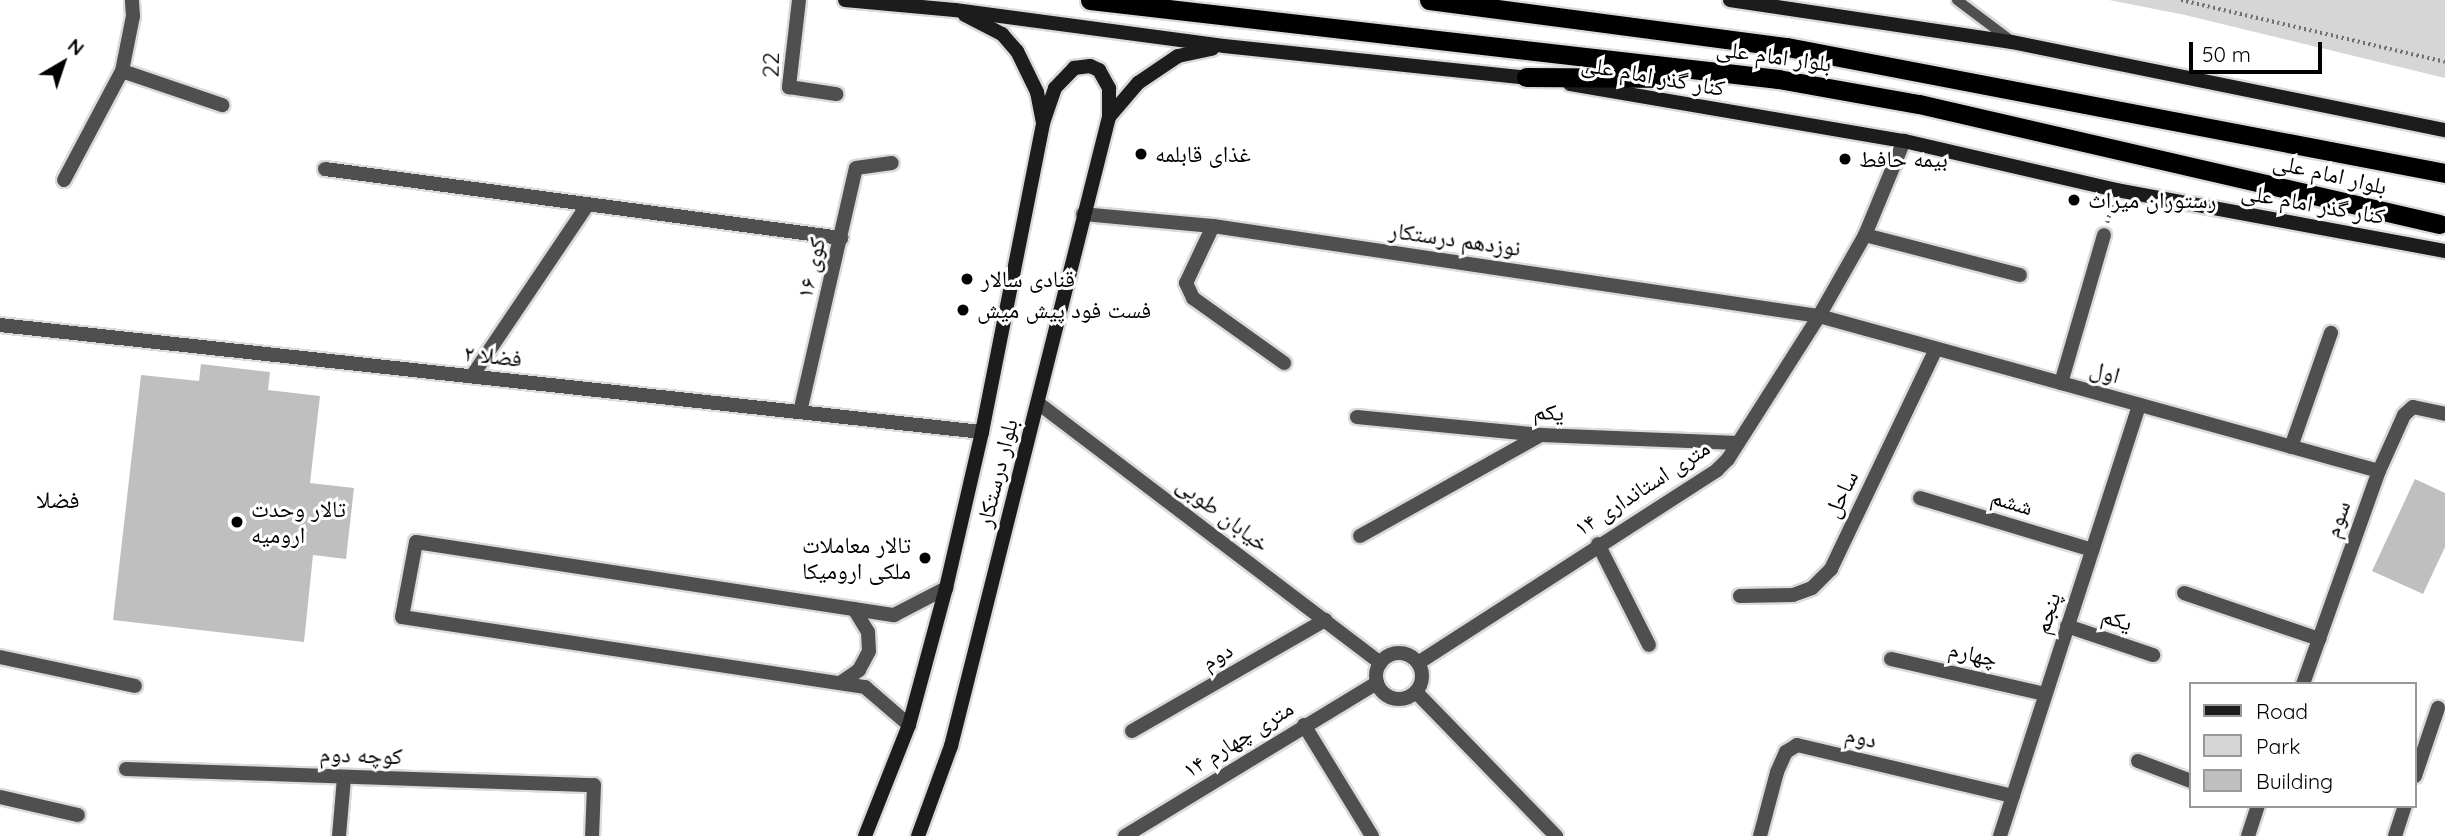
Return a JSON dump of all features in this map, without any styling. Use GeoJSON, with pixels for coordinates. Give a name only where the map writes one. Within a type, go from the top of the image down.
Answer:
{"type":"FeatureCollection","features":[{"type":"Feature","properties":{"kind":"highway","name":"بلوار امام علی"},"geometry":{"type":"LineString","coordinates":[[1090,0],[1778,79],[1919,104],[2439,224]]}},
{"type":"Feature","properties":{"kind":"highway","name":"بلوار امام علی"},"geometry":{"type":"LineString","coordinates":[[1429,0],[1787,47],[2445,173]]}},
{"type":"Feature","properties":{"kind":"highway"},"geometry":{"type":"LineString","coordinates":[[1525,77],[1778,79]]}},
{"type":"Feature","properties":{"kind":"main road","name":"کنار گذر امام علی"},"geometry":{"type":"LineString","coordinates":[[845,0],[955,10],[1224,46],[1525,77],[1904,142],[2116,190],[2445,251]]}},
{"type":"Feature","properties":{"kind":"main road"},"geometry":{"type":"LineString","coordinates":[[1730,0],[2012,42],[2445,130]]}},
{"type":"Feature","properties":{"kind":"main road"},"geometry":{"type":"LineString","coordinates":[[955,10],[1002,34],[1017,51],[1037,92],[1043,123]]}},
{"type":"Feature","properties":{"kind":"main road"},"geometry":{"type":"LineString","coordinates":[[1109,117],[1138,83],[1178,56],[1224,46]]}},
{"type":"Feature","properties":{"kind":"main road"},"geometry":{"type":"LineString","coordinates":[[1043,123],[1060,82],[1074,68],[1090,66],[1099,70],[1109,88],[1109,117]]}},
{"type":"Feature","properties":{"kind":"main road","name":"بلوار درستکار"},"geometry":{"type":"LineString","coordinates":[[918,836],[951,746],[1109,117]]}},
{"type":"Feature","properties":{"kind":"main road","name":"بلوار درستکار"},"geometry":{"type":"LineString","coordinates":[[865,836],[909,725],[946,588],[982,432],[1043,123]]}},
{"type":"Feature","properties":{"kind":"street"},"geometry":{"type":"LineString","coordinates":[[64,180],[122,71],[133,16],[132,0]]}},
{"type":"Feature","properties":{"kind":"street","name":"22"},"geometry":{"type":"LineString","coordinates":[[799,0],[789,87],[836,94]]}},
{"type":"Feature","properties":{"kind":"street"},"geometry":{"type":"LineString","coordinates":[[122,71],[222,105]]}},
{"type":"Feature","properties":{"kind":"street","name":"۱۴ متری استانداری"},"geometry":{"type":"LineString","coordinates":[[1418,663],[1598,544],[1717,470],[1738,443],[1819,316],[1865,235],[1904,142]]}},
{"type":"Feature","properties":{"kind":"street","name":"کوی ۱۶"},"geometry":{"type":"LineString","coordinates":[[800,412],[856,168],[892,163]]}},
{"type":"Feature","properties":{"kind":"street"},"geometry":{"type":"LineString","coordinates":[[326,169],[841,238]]}},
{"type":"Feature","properties":{"kind":"street"},"geometry":{"type":"LineString","coordinates":[[472,376],[588,204]]}},
{"type":"Feature","properties":{"kind":"street","name":"نوزدهم درستکار"},"geometry":{"type":"LineString","coordinates":[[1083,214],[1213,226],[1819,316]]}},
{"type":"Feature","properties":{"kind":"street"},"geometry":{"type":"LineString","coordinates":[[1213,226],[1186,283],[1193,298],[1284,363]]}},
{"type":"Feature","properties":{"kind":"street"},"geometry":{"type":"LineString","coordinates":[[1865,235],[2020,275]]}},
{"type":"Feature","properties":{"kind":"street"},"geometry":{"type":"LineString","coordinates":[[2061,383],[2104,235]]}},
{"type":"Feature","properties":{"kind":"street","name":"اول"},"geometry":{"type":"LineString","coordinates":[[1819,316],[2379,471]]}},
{"type":"Feature","properties":{"kind":"street","name":"فضلا ۲"},"geometry":{"type":"LineString","coordinates":[[1,330],[472,376],[982,432]]}},
{"type":"Feature","properties":{"kind":"street"},"geometry":{"type":"LineString","coordinates":[[2291,447],[2331,333]]}},
{"type":"Feature","properties":{"kind":"street","name":"ساحل"},"geometry":{"type":"LineString","coordinates":[[1740,596],[1793,594],[1812,588],[1831,569],[1937,349]]}},
{"type":"Feature","properties":{"kind":"street","name":"خیابان طوبی"},"geometry":{"type":"LineString","coordinates":[[1038,403],[1380,663]]}},
{"type":"Feature","properties":{"kind":"street","name":"پنجم"},"geometry":{"type":"LineString","coordinates":[[2000,836],[2138,405]]}},
{"type":"Feature","properties":{"kind":"street","name":"سوم"},"geometry":{"type":"LineString","coordinates":[[2303,682],[2379,471],[2404,415],[2413,407],[2445,414]]}},
{"type":"Feature","properties":{"kind":"street","name":"یکم"},"geometry":{"type":"LineString","coordinates":[[1357,418],[1541,435],[1738,443]]}},
{"type":"Feature","properties":{"kind":"street"},"geometry":{"type":"LineString","coordinates":[[1360,536],[1541,435]]}},
{"type":"Feature","properties":{"kind":"street","name":"ششم"},"geometry":{"type":"LineString","coordinates":[[1920,498],[2092,550]]}},
{"type":"Feature","properties":{"kind":"street"},"geometry":{"type":"LineString","coordinates":[[909,725],[865,687],[402,617],[416,542],[894,615],[946,588]]}},
{"type":"Feature","properties":{"kind":"street"},"geometry":{"type":"LineString","coordinates":[[1598,544],[1649,645]]}},
{"type":"Feature","properties":{"kind":"street"},"geometry":{"type":"LineString","coordinates":[[2184,593],[2319,639]]}},
{"type":"Feature","properties":{"kind":"street"},"geometry":{"type":"LineString","coordinates":[[840,683],[859,670],[869,651],[868,632],[854,609]]}},
{"type":"Feature","properties":{"kind":"street","name":"دوم"},"geometry":{"type":"LineString","coordinates":[[1132,731],[1325,620]]}},
{"type":"Feature","properties":{"kind":"street","name":"یکم"},"geometry":{"type":"LineString","coordinates":[[2067,626],[2153,654]]}},
{"type":"Feature","properties":{"kind":"street"},"geometry":{"type":"LineString","coordinates":[[1399,653],[1418,663],[1421,683],[1416,692],[1406,698],[1394,699],[1383,693],[1377,683],[1380,663],[1388,656],[1399,653]]}},
{"type":"Feature","properties":{"kind":"street"},"geometry":{"type":"LineString","coordinates":[[0,657],[135,686]]}},
{"type":"Feature","properties":{"kind":"street","name":"چهارم"},"geometry":{"type":"LineString","coordinates":[[1891,659],[2045,694]]}},
{"type":"Feature","properties":{"kind":"street","name":"۱۴ متری چهارم"},"geometry":{"type":"LineString","coordinates":[[1125,836],[1377,683]]}},
{"type":"Feature","properties":{"kind":"street"},"geometry":{"type":"LineString","coordinates":[[1416,692],[1556,836]]}},
{"type":"Feature","properties":{"kind":"street"},"geometry":{"type":"LineString","coordinates":[[2417,770],[2438,708]]}},
{"type":"Feature","properties":{"kind":"street"},"geometry":{"type":"LineString","coordinates":[[1304,725],[1372,836]]}},
{"type":"Feature","properties":{"kind":"street","name":"دوم"},"geometry":{"type":"LineString","coordinates":[[1760,836],[1777,772],[1786,752],[1797,745],[2013,796]]}},
{"type":"Feature","properties":{"kind":"street"},"geometry":{"type":"LineString","coordinates":[[2138,761],[2190,781]]}},
{"type":"Feature","properties":{"kind":"street","name":"کوچه دوم"},"geometry":{"type":"LineString","coordinates":[[126,768],[594,785],[592,836]]}},
{"type":"Feature","properties":{"kind":"street"},"geometry":{"type":"LineString","coordinates":[[339,836],[344,778]]}},
{"type":"Feature","properties":{"kind":"street"},"geometry":{"type":"LineString","coordinates":[[0,797],[78,815]]}},
{"type":"Feature","properties":{"kind":"street"},"geometry":{"type":"LineString","coordinates":[[2248,836],[2258,808]]}},
{"type":"Feature","properties":{"kind":"street"},"geometry":{"type":"LineString","coordinates":[[2395,836],[2404,808]]}},
{"type":"Feature","properties":{"kind":"lane"},"geometry":{"type":"LineString","coordinates":[[1957,0],[2012,42]]}},
{"type":"Feature","properties":{"kind":"path"},"geometry":{"type":"LineString","coordinates":[[2181,0],[2445,62]]}},
{"type":"Feature","properties":{"kind":"path"},"geometry":{"type":"LineString","coordinates":[[2104,235],[2116,190]]}},
{"type":"Feature","properties":{"kind":"green space"},"geometry":{"type":"Polygon","coordinates":[[[2109,0],[2445,0],[2445,78],[2185,15],[2109,0]]]}},
{"type":"Feature","properties":{"kind":"building","name":"تالار وحدت ارومیه"},"geometry":{"type":"Polygon","coordinates":[[[201,364],[270,372],[268,390],[320,396],[310,483],[354,488],[346,559],[313,555],[304,642],[113,620],[141,375],[199,381],[201,364]]]}},
{"type":"Feature","properties":{"kind":"building"},"geometry":{"type":"Polygon","coordinates":[[[2415,479],[2445,493],[2445,547],[2423,594],[2372,571],[2415,479]]]}},
{"type":"Feature","properties":{"kind":"place","name":"غذای قابلمه"},"geometry":{"type":"Point","coordinates":[1141,154]}},
{"type":"Feature","properties":{"kind":"place","name":"بیمه حافط"},"geometry":{"type":"Point","coordinates":[1845,159]}},
{"type":"Feature","properties":{"kind":"place","name":"رستوران میراث"},"geometry":{"type":"Point","coordinates":[2074,200]}},
{"type":"Feature","properties":{"kind":"place","name":"قنادی سالار"},"geometry":{"type":"Point","coordinates":[967,279]}},
{"type":"Feature","properties":{"kind":"place","name":"فست فود پیش میش"},"geometry":{"type":"Point","coordinates":[963,310]}},
{"type":"Feature","properties":{"kind":"place","name":"تالار وحدت ارومیه"},"geometry":{"type":"Point","coordinates":[237,522]}},
{"type":"Feature","properties":{"kind":"place","name":"تالار معاملات ملکی ارومیکا"},"geometry":{"type":"Point","coordinates":[925,558]}},
{"type":"Feature","properties":{"kind":"district","name":"فضلا"},"geometry":{"type":"Point","coordinates":[58,500]}}]}
